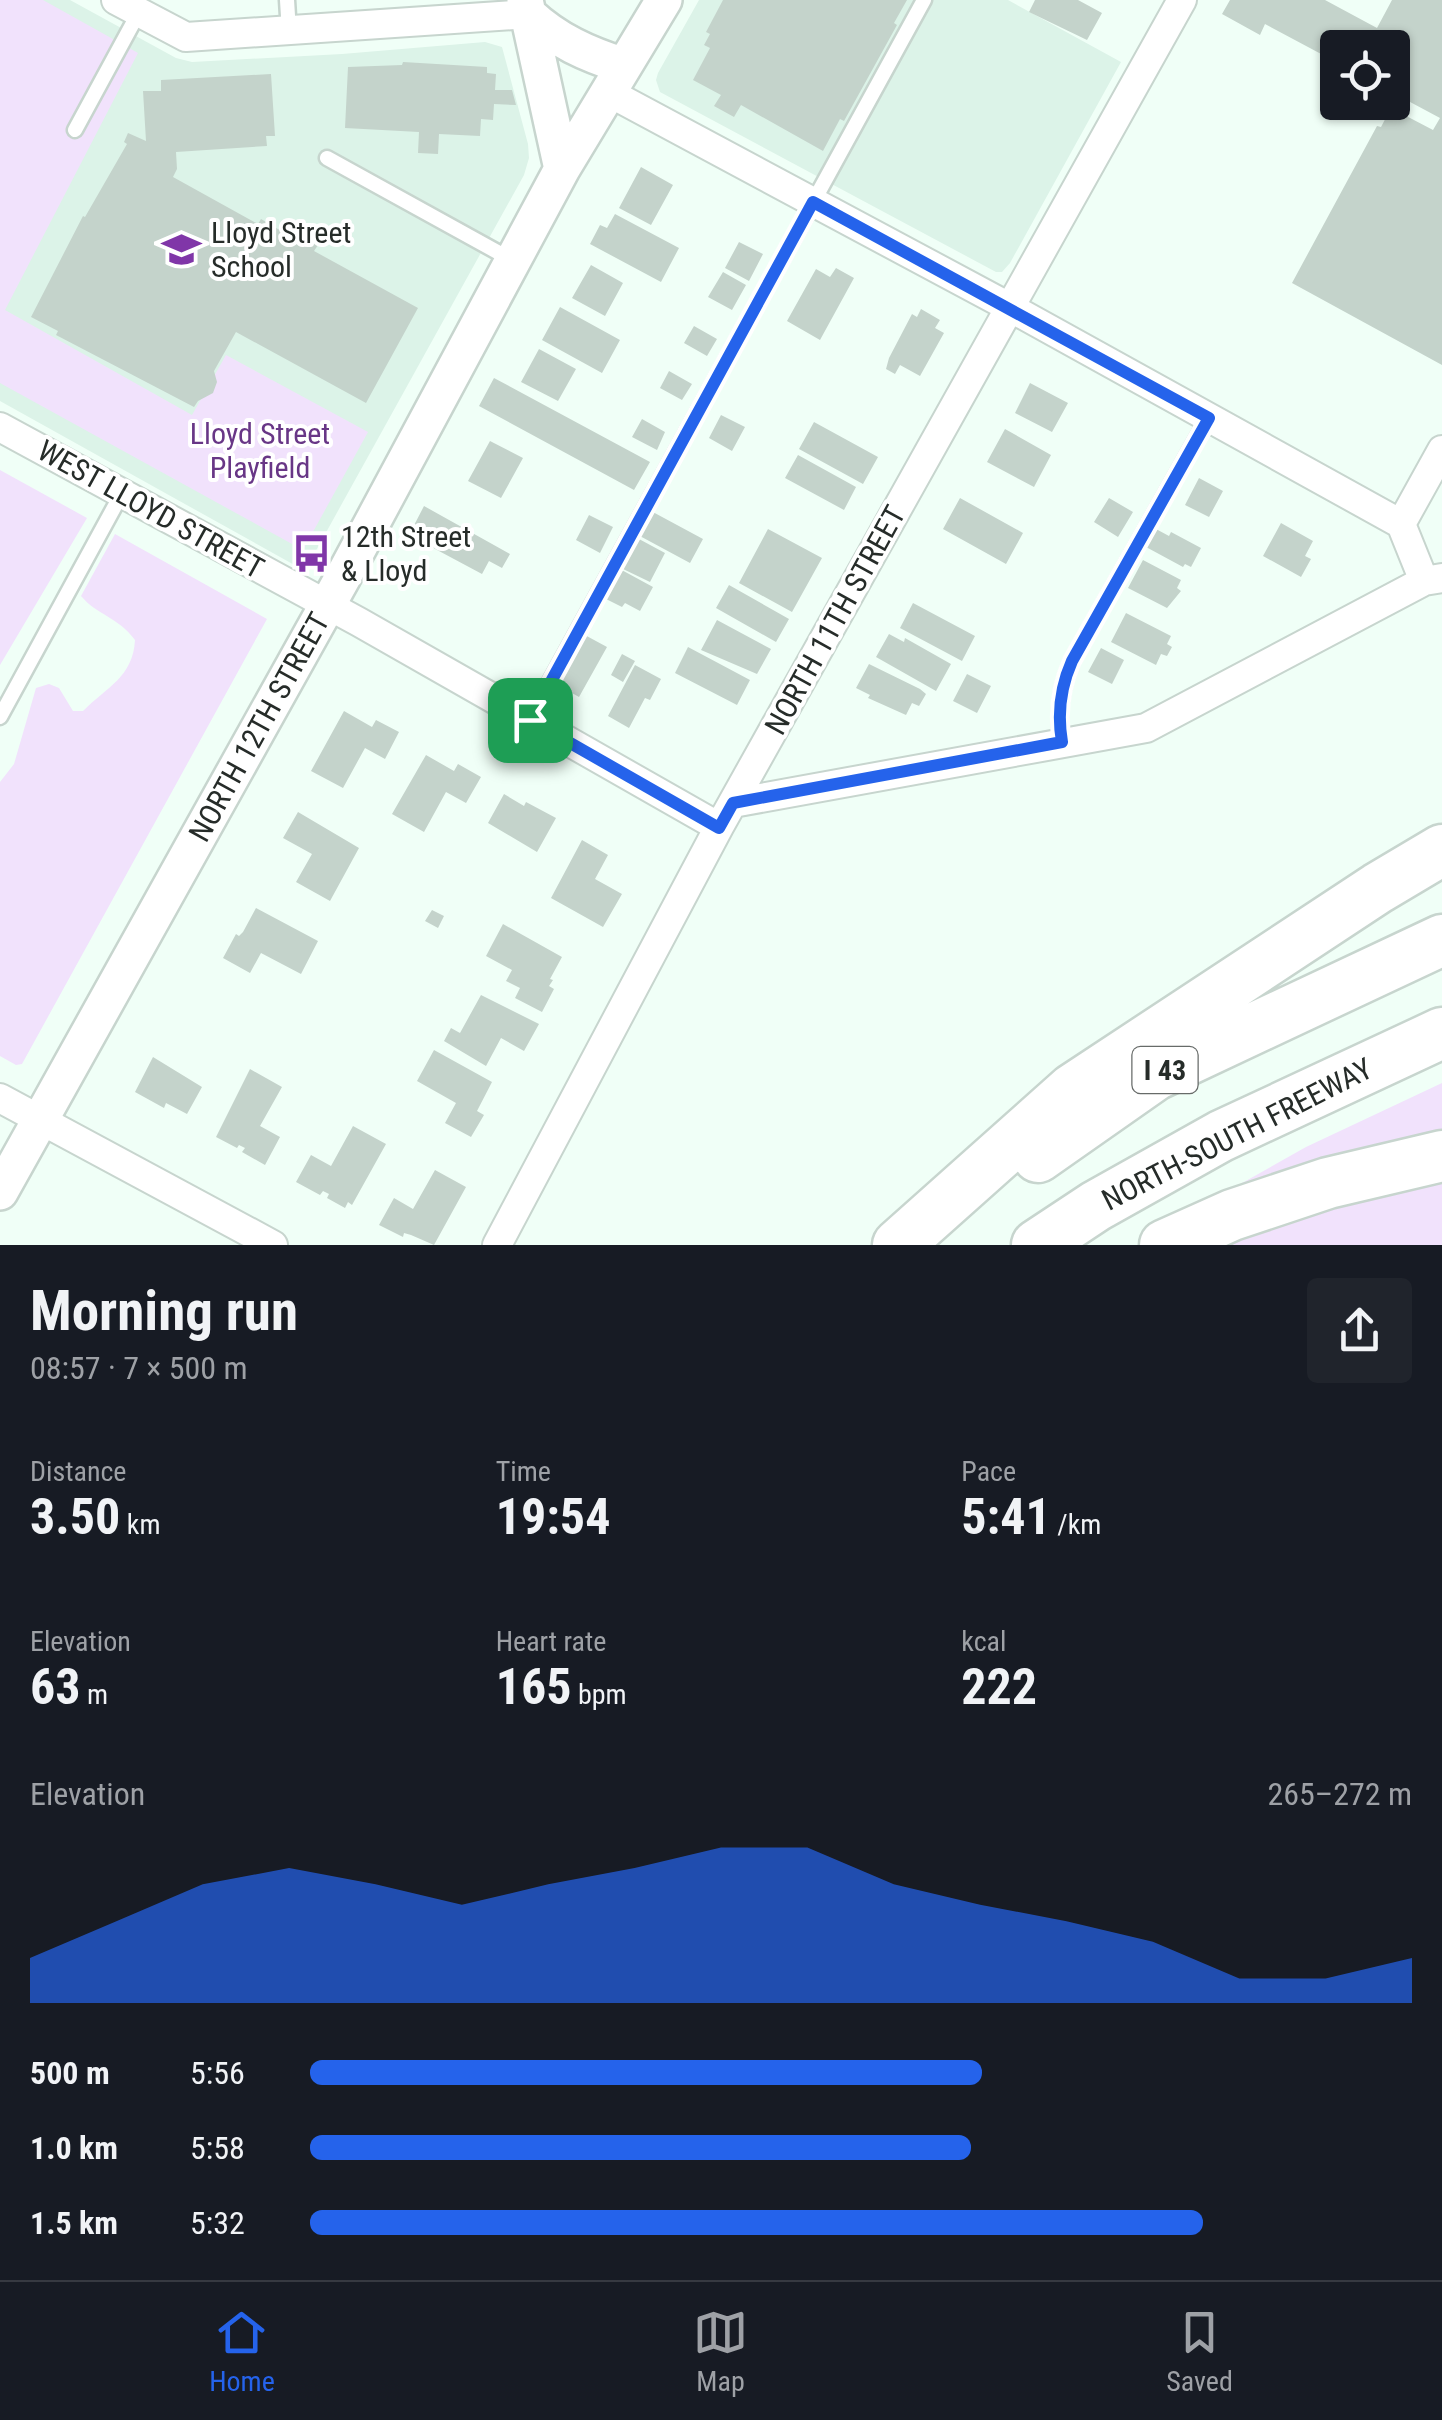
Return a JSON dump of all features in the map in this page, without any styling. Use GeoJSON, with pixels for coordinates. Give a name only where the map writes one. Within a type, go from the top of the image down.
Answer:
{"type":"FeatureCollection","features":[{"type":"Feature","properties":{"kind":"highway"},"geometry":{"type":"LineString","coordinates":[[898,1245],[1073,1089],[1442,850]]}},
{"type":"Feature","properties":{"kind":"highway","name":"I 43"},"geometry":{"type":"LineString","coordinates":[[915,1245],[1155,1075],[1442,940]]}},
{"type":"Feature","properties":{"kind":"highway","name":"NORTH-SOUTH FREEWAY"},"geometry":{"type":"LineString","coordinates":[[1036,1245],[1096,1206],[1221,1136],[1442,1033]]}},
{"type":"Feature","properties":{"kind":"highway"},"geometry":{"type":"LineString","coordinates":[[1165,1245],[1232,1215],[1328,1183],[1442,1156]]}},
{"type":"Feature","properties":{"kind":"street","name":"NORTH 12TH STREET"},"geometry":{"type":"LineString","coordinates":[[0,1192],[327,605],[562,169],[664,0]]}},
{"type":"Feature","properties":{"kind":"street","name":"NORTH 11TH STREET"},"geometry":{"type":"LineString","coordinates":[[497,1245],[726,815],[1182,0]]}},
{"type":"Feature","properties":{"kind":"street"},"geometry":{"type":"LineString","coordinates":[[128,6],[186,38],[289,33],[527,7]]}},
{"type":"Feature","properties":{"kind":"street"},"geometry":{"type":"LineString","coordinates":[[527,7],[550,35],[590,55],[616,79],[813,202],[1401,524],[1433,580],[1146,728],[1062,742],[726,815]]}},
{"type":"Feature","properties":{"kind":"street"},"geometry":{"type":"LineString","coordinates":[[527,7],[562,169]]}},
{"type":"Feature","properties":{"kind":"street","name":"WEST LLOYD STREET"},"geometry":{"type":"LineString","coordinates":[[0,426],[530,720],[726,815]]}},
{"type":"Feature","properties":{"kind":"street"},"geometry":{"type":"LineString","coordinates":[[1401,524],[1442,450]]}},
{"type":"Feature","properties":{"kind":"street"},"geometry":{"type":"LineString","coordinates":[[0,1098],[273,1245]]}},
{"type":"Feature","properties":{"kind":"lane"},"geometry":{"type":"LineString","coordinates":[[287,0],[289,33]]}},
{"type":"Feature","properties":{"kind":"lane"},"geometry":{"type":"LineString","coordinates":[[530,720],[924,0]]}},
{"type":"Feature","properties":{"kind":"lane"},"geometry":{"type":"LineString","coordinates":[[75,130],[128,6]]}},
{"type":"Feature","properties":{"kind":"lane"},"geometry":{"type":"LineString","coordinates":[[326,158],[512,261]]}},
{"type":"Feature","properties":{"kind":"lane"},"geometry":{"type":"LineString","coordinates":[[1062,742],[1058,717],[1072,661],[1209,418]]}},
{"type":"Feature","properties":{"kind":"lane"},"geometry":{"type":"LineString","coordinates":[[0,717],[122,493]]}},
{"type":"Feature","properties":{"kind":"shaded area","name":"Lloyd Street School"},"geometry":{"type":"Polygon","coordinates":[[[0,0],[70,0],[176,58],[192,62],[485,42],[502,47],[528,144],[524,175],[308,565],[298,567],[0,401],[0,0]]]}},
{"type":"Feature","properties":{"kind":"shaded area"},"geometry":{"type":"Polygon","coordinates":[[[699,0],[1008,0],[1121,62],[1010,263],[1002,272],[996,272],[660,92],[658,73],[699,0]]]}},
{"type":"Feature","properties":{"kind":"green space","name":"Lloyd Street Playfield"},"geometry":{"type":"Polygon","coordinates":[[[0,0],[43,0],[138,53],[5,310],[192,415],[226,355],[368,432],[303,550],[0,383],[0,0]]]}},
{"type":"Feature","properties":{"kind":"green space"},"geometry":{"type":"Polygon","coordinates":[[[0,470],[87,518],[0,665],[0,470]]]}},
{"type":"Feature","properties":{"kind":"green space"},"geometry":{"type":"Polygon","coordinates":[[[115,534],[267,619],[22,1064],[16,1065],[0,1056],[0,782],[14,764],[36,688],[49,684],[59,688],[73,711],[83,711],[117,680],[129,663],[135,640],[81,596],[115,534]]]}},
{"type":"Feature","properties":{"kind":"green space"},"geometry":{"type":"Polygon","coordinates":[[[1442,1083],[1442,1140],[1187,1214],[1306,1147],[1442,1083]]]}},
{"type":"Feature","properties":{"kind":"green space"},"geometry":{"type":"Polygon","coordinates":[[[1442,1177],[1442,1245],[1218,1245],[1307,1213],[1442,1177]]]}},
{"type":"Feature","properties":{"kind":"building"},"geometry":{"type":"Polygon","coordinates":[[[723,0],[907,0],[844,121],[840,119],[823,151],[741,105],[734,117],[714,106],[721,95],[693,80],[710,48],[704,45],[710,34],[706,32],[723,0]]]}},
{"type":"Feature","properties":{"kind":"building"},"geometry":{"type":"Polygon","coordinates":[[[1035,0],[1078,0],[1102,13],[1087,40],[1029,12],[1035,0]]]}},
{"type":"Feature","properties":{"kind":"building"},"geometry":{"type":"Polygon","coordinates":[[[1230,0],[1325,0],[1377,28],[1392,0],[1442,0],[1442,365],[1292,283],[1377,126],[1381,127],[1385,120],[1410,118],[1433,130],[1440,118],[1410,102],[1410,30],[1320,30],[1320,53],[1265,24],[1260,35],[1222,14],[1230,0]]]}},
{"type":"Feature","properties":{"kind":"building"},"geometry":{"type":"Polygon","coordinates":[[[403,62],[487,67],[487,73],[496,74],[495,90],[512,90],[516,105],[494,104],[493,120],[481,119],[480,136],[439,134],[438,154],[418,153],[419,132],[345,128],[348,67],[403,62]]]}},
{"type":"Feature","properties":{"kind":"building"},"geometry":{"type":"Polygon","coordinates":[[[271,74],[275,136],[266,136],[267,146],[176,152],[177,169],[173,177],[258,224],[261,219],[288,235],[291,230],[318,245],[314,251],[418,308],[366,403],[236,332],[214,371],[217,382],[213,393],[194,407],[56,335],[58,331],[31,317],[83,216],[127,144],[124,142],[128,133],[146,141],[143,91],[161,91],[161,80],[271,74]]]}},
{"type":"Feature","properties":{"kind":"building"},"geometry":{"type":"Polygon","coordinates":[[[641,167],[673,185],[651,225],[619,208],[641,167]]]}},
{"type":"Feature","properties":{"kind":"building"},"geometry":{"type":"Polygon","coordinates":[[[615,214],[679,248],[661,282],[590,244],[600,225],[607,228],[615,214]]]}},
{"type":"Feature","properties":{"kind":"building"},"geometry":{"type":"Polygon","coordinates":[[[739,242],[763,254],[749,281],[725,268],[739,242]]]}},
{"type":"Feature","properties":{"kind":"building"},"geometry":{"type":"Polygon","coordinates":[[[591,265],[623,283],[605,316],[572,298],[591,265]]]}},
{"type":"Feature","properties":{"kind":"building"},"geometry":{"type":"Polygon","coordinates":[[[836,268],[854,278],[820,340],[787,321],[816,269],[830,277],[836,268]]]}},
{"type":"Feature","properties":{"kind":"building"},"geometry":{"type":"Polygon","coordinates":[[[723,272],[746,285],[732,310],[708,297],[723,272]]]}},
{"type":"Feature","properties":{"kind":"building"},"geometry":{"type":"Polygon","coordinates":[[[560,307],[620,340],[602,373],[542,340],[560,307]]]}},
{"type":"Feature","properties":{"kind":"building"},"geometry":{"type":"Polygon","coordinates":[[[921,309],[940,320],[935,328],[944,333],[920,376],[900,365],[895,374],[886,369],[889,358],[912,314],[917,317],[921,309]]]}},
{"type":"Feature","properties":{"kind":"building"},"geometry":{"type":"Polygon","coordinates":[[[694,326],[717,339],[707,356],[684,343],[694,326]]]}},
{"type":"Feature","properties":{"kind":"building"},"geometry":{"type":"Polygon","coordinates":[[[539,349],[576,369],[558,401],[521,382],[539,349]]]}},
{"type":"Feature","properties":{"kind":"building"},"geometry":{"type":"Polygon","coordinates":[[[669,371],[692,384],[682,400],[660,388],[669,371]]]}},
{"type":"Feature","properties":{"kind":"building"},"geometry":{"type":"Polygon","coordinates":[[[494,378],[650,462],[634,490],[479,406],[494,378]]]}},
{"type":"Feature","properties":{"kind":"building"},"geometry":{"type":"Polygon","coordinates":[[[1030,383],[1068,403],[1052,432],[1015,413],[1030,383]]]}},
{"type":"Feature","properties":{"kind":"building"},"geometry":{"type":"Polygon","coordinates":[[[721,415],[745,427],[732,451],[709,438],[721,415]]]}},
{"type":"Feature","properties":{"kind":"building"},"geometry":{"type":"Polygon","coordinates":[[[642,419],[665,432],[657,450],[632,437],[642,419]]]}},
{"type":"Feature","properties":{"kind":"building"},"geometry":{"type":"Polygon","coordinates":[[[814,422],[878,457],[863,484],[799,449],[814,422]]]}},
{"type":"Feature","properties":{"kind":"building"},"geometry":{"type":"Polygon","coordinates":[[[1005,429],[1051,455],[1034,487],[987,462],[1005,429]]]}},
{"type":"Feature","properties":{"kind":"building"},"geometry":{"type":"Polygon","coordinates":[[[490,441],[523,458],[501,498],[468,481],[490,441]]]}},
{"type":"Feature","properties":{"kind":"building"},"geometry":{"type":"Polygon","coordinates":[[[798,455],[856,487],[844,510],[785,478],[798,455]]]}},
{"type":"Feature","properties":{"kind":"building"},"geometry":{"type":"Polygon","coordinates":[[[1199,478],[1223,491],[1209,517],[1185,505],[1199,478]]]}},
{"type":"Feature","properties":{"kind":"building"},"geometry":{"type":"Polygon","coordinates":[[[960,498],[1023,533],[1006,564],[943,529],[960,498]]]}},
{"type":"Feature","properties":{"kind":"building"},"geometry":{"type":"Polygon","coordinates":[[[1109,498],[1133,512],[1118,537],[1094,522],[1109,498]]]}},
{"type":"Feature","properties":{"kind":"building"},"geometry":{"type":"Polygon","coordinates":[[[424,506],[510,554],[502,568],[489,561],[482,574],[409,535],[424,506]]]}},
{"type":"Feature","properties":{"kind":"building"},"geometry":{"type":"Polygon","coordinates":[[[651,511],[703,539],[690,563],[638,535],[651,511]]]}},
{"type":"Feature","properties":{"kind":"building"},"geometry":{"type":"Polygon","coordinates":[[[589,515],[613,527],[600,553],[576,540],[589,515]]]}},
{"type":"Feature","properties":{"kind":"building"},"geometry":{"type":"Polygon","coordinates":[[[1281,523],[1313,541],[1305,556],[1311,559],[1301,577],[1263,556],[1281,523]]]}},
{"type":"Feature","properties":{"kind":"building"},"geometry":{"type":"Polygon","coordinates":[[[768,529],[822,558],[792,612],[739,583],[768,529]]]}},
{"type":"Feature","properties":{"kind":"building"},"geometry":{"type":"Polygon","coordinates":[[[1156,529],[1169,536],[1171,532],[1201,548],[1191,567],[1183,567],[1146,547],[1156,529]]]}},
{"type":"Feature","properties":{"kind":"building"},"geometry":{"type":"Polygon","coordinates":[[[639,539],[665,553],[650,582],[623,569],[639,539]]]}},
{"type":"Feature","properties":{"kind":"building"},"geometry":{"type":"Polygon","coordinates":[[[1143,560],[1181,580],[1177,588],[1181,591],[1167,608],[1128,588],[1143,560]]]}},
{"type":"Feature","properties":{"kind":"building"},"geometry":{"type":"Polygon","coordinates":[[[618,568],[653,587],[640,611],[602,597],[618,568]]]}},
{"type":"Feature","properties":{"kind":"building"},"geometry":{"type":"Polygon","coordinates":[[[729,585],[789,619],[776,642],[716,608],[729,585]]]}},
{"type":"Feature","properties":{"kind":"building"},"geometry":{"type":"Polygon","coordinates":[[[913,603],[975,636],[962,661],[900,628],[913,603]]]}},
{"type":"Feature","properties":{"kind":"building"},"geometry":{"type":"Polygon","coordinates":[[[1126,613],[1171,636],[1167,644],[1172,647],[1167,656],[1161,654],[1156,665],[1111,642],[1126,613]]]}},
{"type":"Feature","properties":{"kind":"building"},"geometry":{"type":"Polygon","coordinates":[[[717,620],[771,649],[757,674],[701,650],[717,620]]]}},
{"type":"Feature","properties":{"kind":"building"},"geometry":{"type":"Polygon","coordinates":[[[583,634],[607,647],[579,697],[556,684],[583,634]]]}},
{"type":"Feature","properties":{"kind":"building"},"geometry":{"type":"Polygon","coordinates":[[[889,634],[904,642],[905,638],[951,664],[936,691],[876,657],[889,634]]]}},
{"type":"Feature","properties":{"kind":"building"},"geometry":{"type":"Polygon","coordinates":[[[688,647],[750,680],[737,705],[675,673],[688,647]]]}},
{"type":"Feature","properties":{"kind":"building"},"geometry":{"type":"Polygon","coordinates":[[[1101,648],[1124,660],[1112,684],[1088,672],[1101,648]]]}},
{"type":"Feature","properties":{"kind":"building"},"geometry":{"type":"Polygon","coordinates":[[[622,654],[635,661],[623,682],[611,675],[622,654]]]}},
{"type":"Feature","properties":{"kind":"building"},"geometry":{"type":"Polygon","coordinates":[[[869,664],[926,694],[919,706],[912,703],[906,715],[868,698],[870,695],[856,688],[869,664]]]}},
{"type":"Feature","properties":{"kind":"building"},"geometry":{"type":"Polygon","coordinates":[[[635,665],[661,679],[650,700],[645,698],[629,728],[608,716],[635,665]]]}},
{"type":"Feature","properties":{"kind":"building"},"geometry":{"type":"Polygon","coordinates":[[[967,674],[991,686],[977,713],[953,701],[967,674]]]}},
{"type":"Feature","properties":{"kind":"building"},"geometry":{"type":"Polygon","coordinates":[[[344,711],[372,727],[376,720],[399,732],[385,759],[365,748],[343,788],[311,771],[344,711]]]}},
{"type":"Feature","properties":{"kind":"building"},"geometry":{"type":"Polygon","coordinates":[[[426,755],[454,771],[458,764],[481,777],[466,803],[446,792],[424,832],[392,814],[426,755]]]}},
{"type":"Feature","properties":{"kind":"building"},"geometry":{"type":"Polygon","coordinates":[[[504,794],[556,818],[537,852],[488,823],[504,794]]]}},
{"type":"Feature","properties":{"kind":"building"},"geometry":{"type":"Polygon","coordinates":[[[298,812],[359,848],[330,901],[296,882],[312,854],[283,838],[298,812]]]}},
{"type":"Feature","properties":{"kind":"building"},"geometry":{"type":"Polygon","coordinates":[[[582,840],[608,855],[595,879],[622,894],[603,927],[551,898],[582,840]]]}},
{"type":"Feature","properties":{"kind":"building"},"geometry":{"type":"Polygon","coordinates":[[[256,908],[318,941],[301,974],[261,953],[250,973],[223,958],[256,908]]]}},
{"type":"Feature","properties":{"kind":"building"},"geometry":{"type":"Polygon","coordinates":[[[432,910],[444,916],[438,928],[425,921],[432,910]]]}},
{"type":"Feature","properties":{"kind":"building"},"geometry":{"type":"Polygon","coordinates":[[[503,924],[562,957],[550,979],[553,980],[549,986],[554,989],[542,1012],[515,998],[520,988],[506,981],[512,970],[486,956],[503,924]]]}},
{"type":"Feature","properties":{"kind":"building"},"geometry":{"type":"Polygon","coordinates":[[[481,995],[539,1024],[524,1051],[501,1038],[486,1066],[444,1041],[451,1028],[460,1033],[481,995]]]}},
{"type":"Feature","properties":{"kind":"building"},"geometry":{"type":"Polygon","coordinates":[[[434,1050],[492,1082],[477,1111],[484,1115],[471,1137],[445,1123],[456,1103],[417,1081],[434,1050]]]}},
{"type":"Feature","properties":{"kind":"building"},"geometry":{"type":"Polygon","coordinates":[[[153,1057],[202,1087],[187,1114],[166,1103],[164,1108],[135,1092],[153,1057]]]}},
{"type":"Feature","properties":{"kind":"building"},"geometry":{"type":"Polygon","coordinates":[[[250,1069],[282,1087],[260,1126],[280,1137],[265,1165],[242,1152],[245,1148],[216,1137],[250,1069]]]}},
{"type":"Feature","properties":{"kind":"building"},"geometry":{"type":"Polygon","coordinates":[[[353,1126],[386,1144],[352,1205],[348,1202],[345,1208],[327,1198],[329,1194],[323,1191],[320,1195],[296,1182],[311,1155],[331,1166],[353,1126]]]}},
{"type":"Feature","properties":{"kind":"building"},"geometry":{"type":"Polygon","coordinates":[[[435,1170],[466,1187],[434,1245],[404,1233],[403,1237],[379,1225],[394,1198],[413,1209],[435,1170]]]}},
{"type":"Feature","properties":{"kind":"place","name":"Lloyd Street School"},"geometry":{"type":"Point","coordinates":[181,249]}},
{"type":"Feature","properties":{"kind":"place","name":"12th Street & Lloyd"},"geometry":{"type":"Point","coordinates":[311,553]}},
{"type":"Feature","properties":{"kind":"route"},"geometry":{"type":"LineString","coordinates":[[813,202],[1209,418],[1072,661],[1058,717],[1062,742],[733,803],[719,828],[530,720],[813,202]]}}]}
